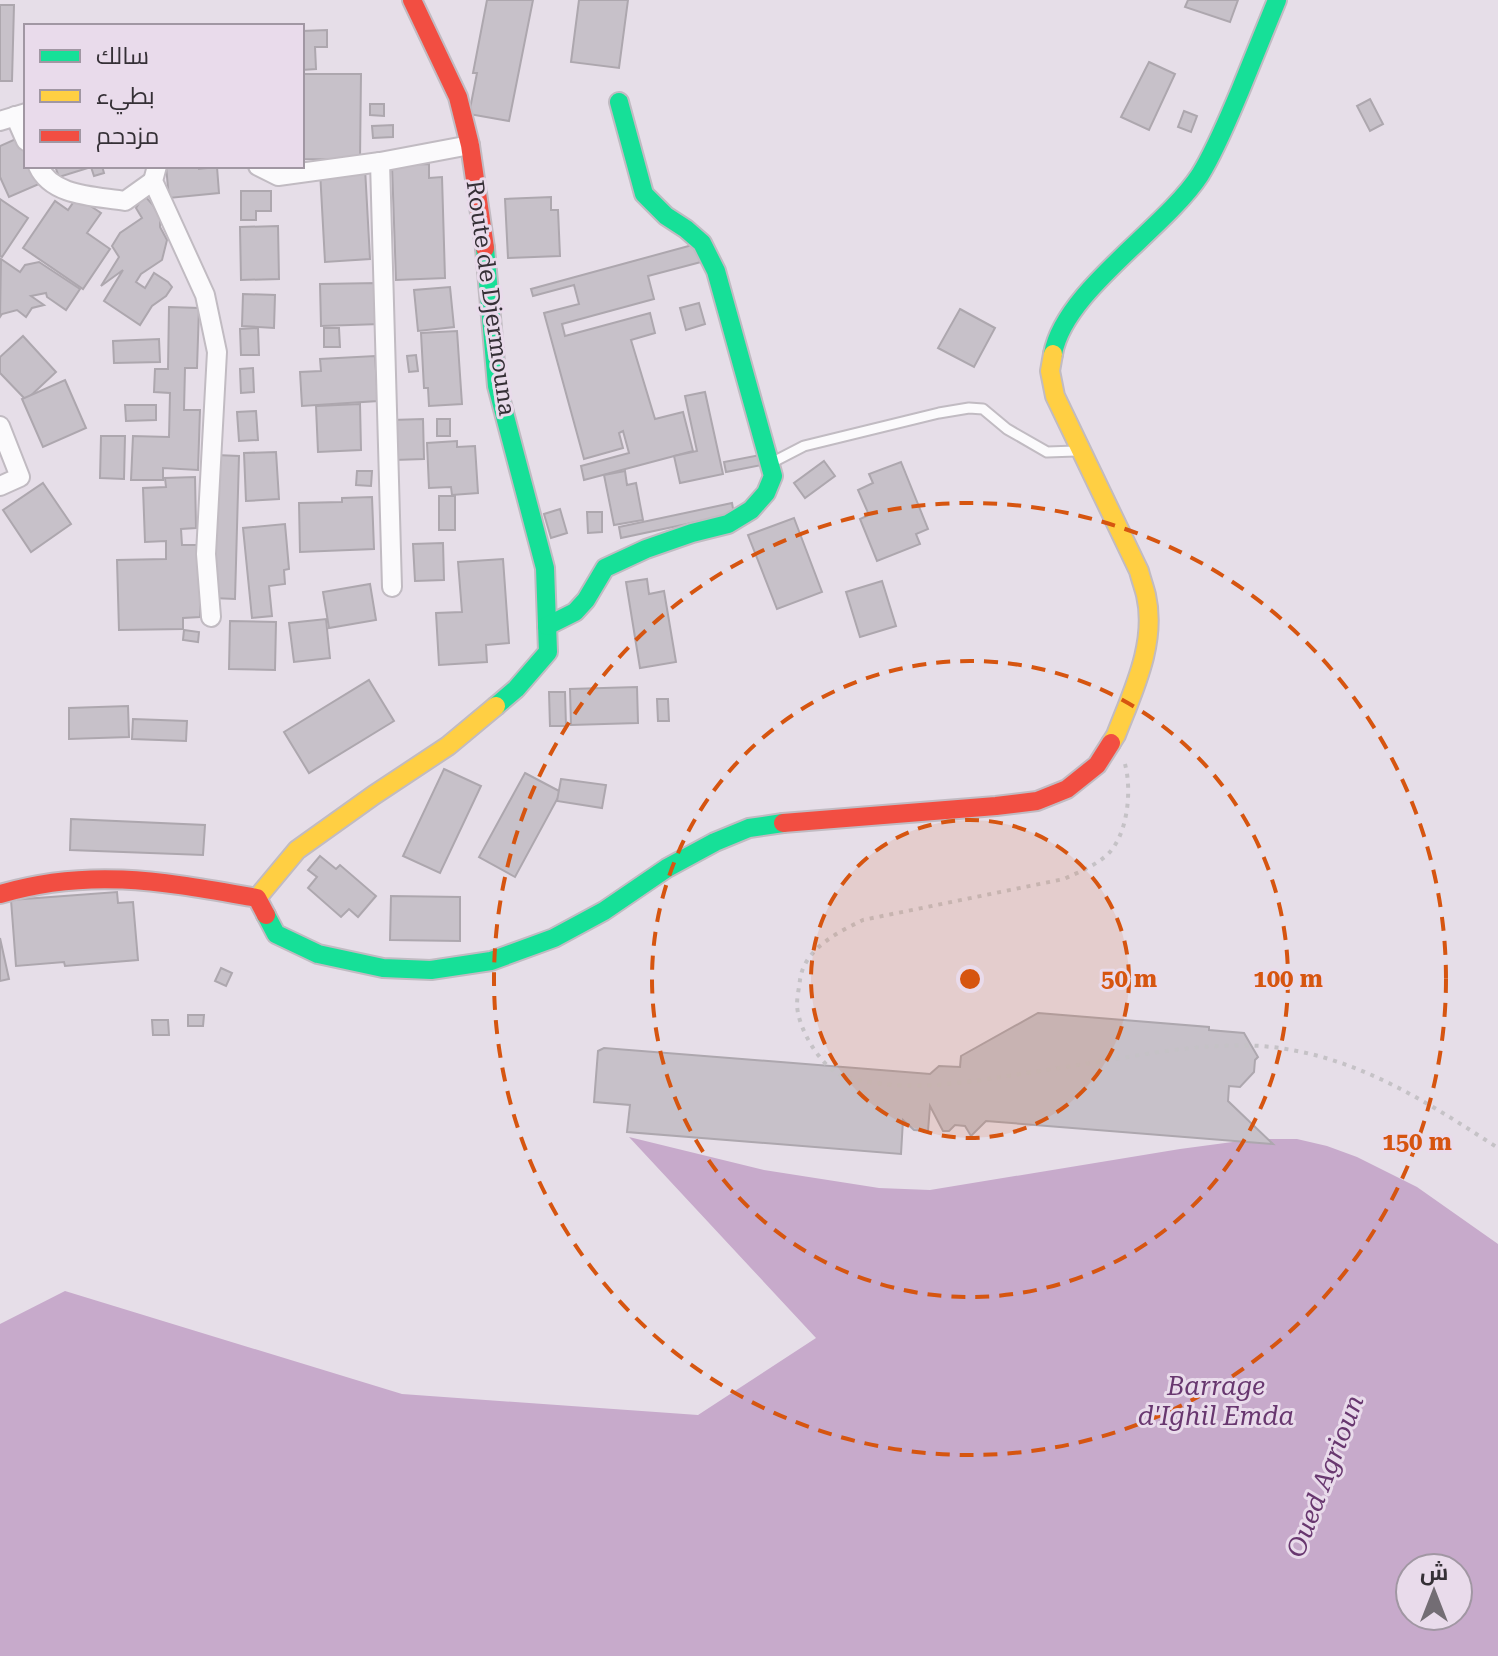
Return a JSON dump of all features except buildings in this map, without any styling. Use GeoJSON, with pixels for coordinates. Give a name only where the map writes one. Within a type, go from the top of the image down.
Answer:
{"type":"FeatureCollection","features":[{"type":"Feature","properties":{"kind":"main road","name":"Route de Djermouna"},"geometry":{"type":"LineString","coordinates":[[257,898],[297,850],[448,746],[516,689],[548,652],[545,568],[497,386],[483,226],[470,145],[458,97],[412,0]]}},
{"type":"Feature","properties":{"kind":"main road"},"geometry":{"type":"LineString","coordinates":[[0,894],[59,882],[105,878],[147,880],[257,898],[276,934],[318,954],[383,968],[431,970],[491,961],[554,938],[604,911],[667,868],[749,828],[1037,801],[1067,789],[1097,765],[1116,735],[1140,672],[1148,637],[1147,598],[1139,571],[1055,396],[1050,371],[1055,342],[1072,312],[1092,287],[1153,229],[1199,176],[1224,129],[1277,0]]}},
{"type":"Feature","properties":{"kind":"main road"},"geometry":{"type":"LineString","coordinates":[[547,626],[575,612],[605,568],[646,549],[728,524],[751,510],[766,493],[773,476],[716,271],[702,243],[666,216],[644,194],[619,102]]}},
{"type":"Feature","properties":{"kind":"street"},"geometry":{"type":"LineString","coordinates":[[14,116],[24,137]]}},
{"type":"Feature","properties":{"kind":"street"},"geometry":{"type":"LineString","coordinates":[[262,168],[278,176],[380,162],[470,145]]}},
{"type":"Feature","properties":{"kind":"street"},"geometry":{"type":"LineString","coordinates":[[380,162],[392,587]]}},
{"type":"Feature","properties":{"kind":"street"},"geometry":{"type":"LineString","coordinates":[[39,168],[41,174],[62,190],[125,201],[155,173],[205,295],[217,352],[206,554],[211,617]]}},
{"type":"Feature","properties":{"kind":"street"},"geometry":{"type":"LineString","coordinates":[[0,426],[20,477],[0,486]]}},
{"type":"Feature","properties":{"kind":"lane"},"geometry":{"type":"LineString","coordinates":[[769,463],[804,446],[969,408],[983,409],[1007,429],[1047,452],[1081,451]]}},
{"type":"Feature","properties":{"kind":"path"},"geometry":{"type":"LineString","coordinates":[[1116,735],[1130,792],[1117,841],[1110,853],[1093,866],[1064,879],[863,920],[834,934],[814,951],[800,976],[797,1007],[807,1036],[827,1066],[854,1079],[896,1087],[920,1087],[1154,1052],[1209,1046],[1262,1046],[1316,1056],[1362,1070],[1411,1093],[1498,1148]]}},
{"type":"Feature","properties":{"kind":"water","name":"Barrage d'Ighil Emda"},"geometry":{"type":"Polygon","coordinates":[[[629,1137],[764,1170],[879,1188],[930,1190],[1255,1139],[1297,1139],[1327,1146],[1357,1157],[1417,1187],[1498,1244],[1498,1656],[0,1656],[0,1324],[65,1291],[402,1394],[698,1415],[816,1338],[629,1137]]]}},
{"type":"Feature","properties":{"kind":"traffic: fast"},"geometry":{"type":"LineString","coordinates":[[1053,354],[1061,330],[1076,307],[1095,284],[1184,196],[1200,175],[1226,123],[1277,0]]}},
{"type":"Feature","properties":{"kind":"traffic: fast"},"geometry":{"type":"LineString","coordinates":[[547,626],[575,612],[605,568],[646,549],[728,524],[751,510],[766,493],[773,476],[716,271],[702,243],[666,216],[644,194],[619,102]]}},
{"type":"Feature","properties":{"kind":"traffic: fast"},"geometry":{"type":"LineString","coordinates":[[485,248],[497,386],[545,568],[548,652],[516,689],[496,706]]}},
{"type":"Feature","properties":{"kind":"traffic: fast"},"geometry":{"type":"LineString","coordinates":[[266,915],[276,934],[318,954],[383,968],[431,970],[491,961],[554,938],[604,911],[667,868],[715,842],[749,828],[783,823]]}},
{"type":"Feature","properties":{"kind":"traffic: slow"},"geometry":{"type":"LineString","coordinates":[[1053,354],[1050,371],[1055,396],[1139,571],[1149,613],[1142,666],[1111,743]]}},
{"type":"Feature","properties":{"kind":"traffic: slow"},"geometry":{"type":"LineString","coordinates":[[257,898],[297,850],[448,746],[496,706]]}},
{"type":"Feature","properties":{"kind":"traffic: jam"},"geometry":{"type":"LineString","coordinates":[[412,0],[458,97],[470,145],[485,248]]}},
{"type":"Feature","properties":{"kind":"traffic: jam"},"geometry":{"type":"LineString","coordinates":[[783,823],[1037,801],[1067,789],[1097,765],[1111,743]]}},
{"type":"Feature","properties":{"kind":"traffic: jam"},"geometry":{"type":"LineString","coordinates":[[0,894],[66,881],[128,880],[257,898],[266,915]]}},
{"type":"Feature","properties":{"kind":"water label","name":"Oued Agrioun"},"geometry":{"type":"Point","coordinates":[1325,1476]}}]}
